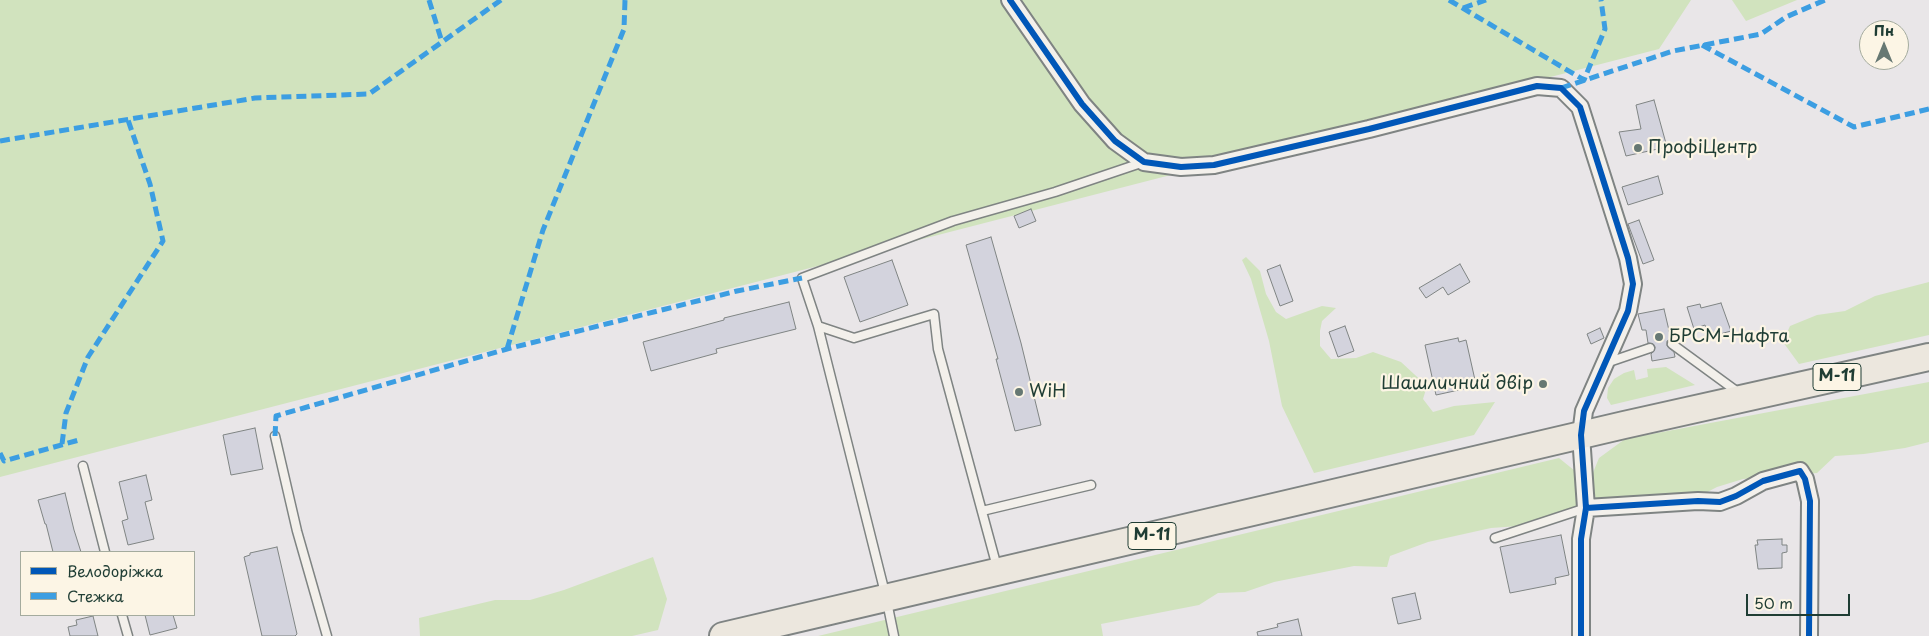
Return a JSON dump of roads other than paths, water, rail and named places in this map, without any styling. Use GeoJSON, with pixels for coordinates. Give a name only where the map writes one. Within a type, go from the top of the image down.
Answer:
{"type":"FeatureCollection","features":[{"type":"Feature","properties":{"kind":"highway","name":"М-11"},"geometry":{"type":"LineString","coordinates":[[723,636],[1744,397],[1929,357]]}},
{"type":"Feature","properties":{"kind":"street"},"geometry":{"type":"LineString","coordinates":[[1010,0],[1082,104],[1115,140],[1144,162],[1180,167],[1214,164],[1369,129],[1538,86],[1561,88],[1580,107],[1628,258],[1633,284],[1628,311],[1584,411],[1581,435],[1586,508],[1581,539],[1582,636]]}},
{"type":"Feature","properties":{"kind":"street"},"geometry":{"type":"LineString","coordinates":[[1586,508],[1720,502],[1764,481],[1800,471],[1805,479],[1810,501],[1809,636]]}},
{"type":"Feature","properties":{"kind":"lane"},"geometry":{"type":"LineString","coordinates":[[894,636],[886,597],[818,326],[802,278],[953,221],[1055,192],[1144,162]]}},
{"type":"Feature","properties":{"kind":"lane"},"geometry":{"type":"LineString","coordinates":[[818,326],[854,338],[934,314],[938,349],[999,572]]}},
{"type":"Feature","properties":{"kind":"lane"},"geometry":{"type":"LineString","coordinates":[[1672,344],[1744,397]]}},
{"type":"Feature","properties":{"kind":"lane"},"geometry":{"type":"LineString","coordinates":[[1604,364],[1650,348]]}},
{"type":"Feature","properties":{"kind":"lane"},"geometry":{"type":"LineString","coordinates":[[275,436],[298,531],[327,636]]}},
{"type":"Feature","properties":{"kind":"lane"},"geometry":{"type":"LineString","coordinates":[[82,466],[105,551]]}},
{"type":"Feature","properties":{"kind":"lane"},"geometry":{"type":"LineString","coordinates":[[982,511],[1091,485]]}},
{"type":"Feature","properties":{"kind":"lane"},"geometry":{"type":"LineString","coordinates":[[1495,538],[1586,508]]}},
{"type":"Feature","properties":{"kind":"lane"},"geometry":{"type":"LineString","coordinates":[[122,616],[128,636]]}},
{"type":"Feature","properties":{"kind":"place","name":"ПрофіЦентр"},"geometry":{"type":"Point","coordinates":[1638,148]}},
{"type":"Feature","properties":{"kind":"place","name":"БРСМ-Нафта"},"geometry":{"type":"Point","coordinates":[1659,337]}},
{"type":"Feature","properties":{"kind":"place","name":"Шашличний двір"},"geometry":{"type":"Point","coordinates":[1543,384]}},
{"type":"Feature","properties":{"kind":"place","name":"WiH"},"geometry":{"type":"Point","coordinates":[1019,392]}}]}
